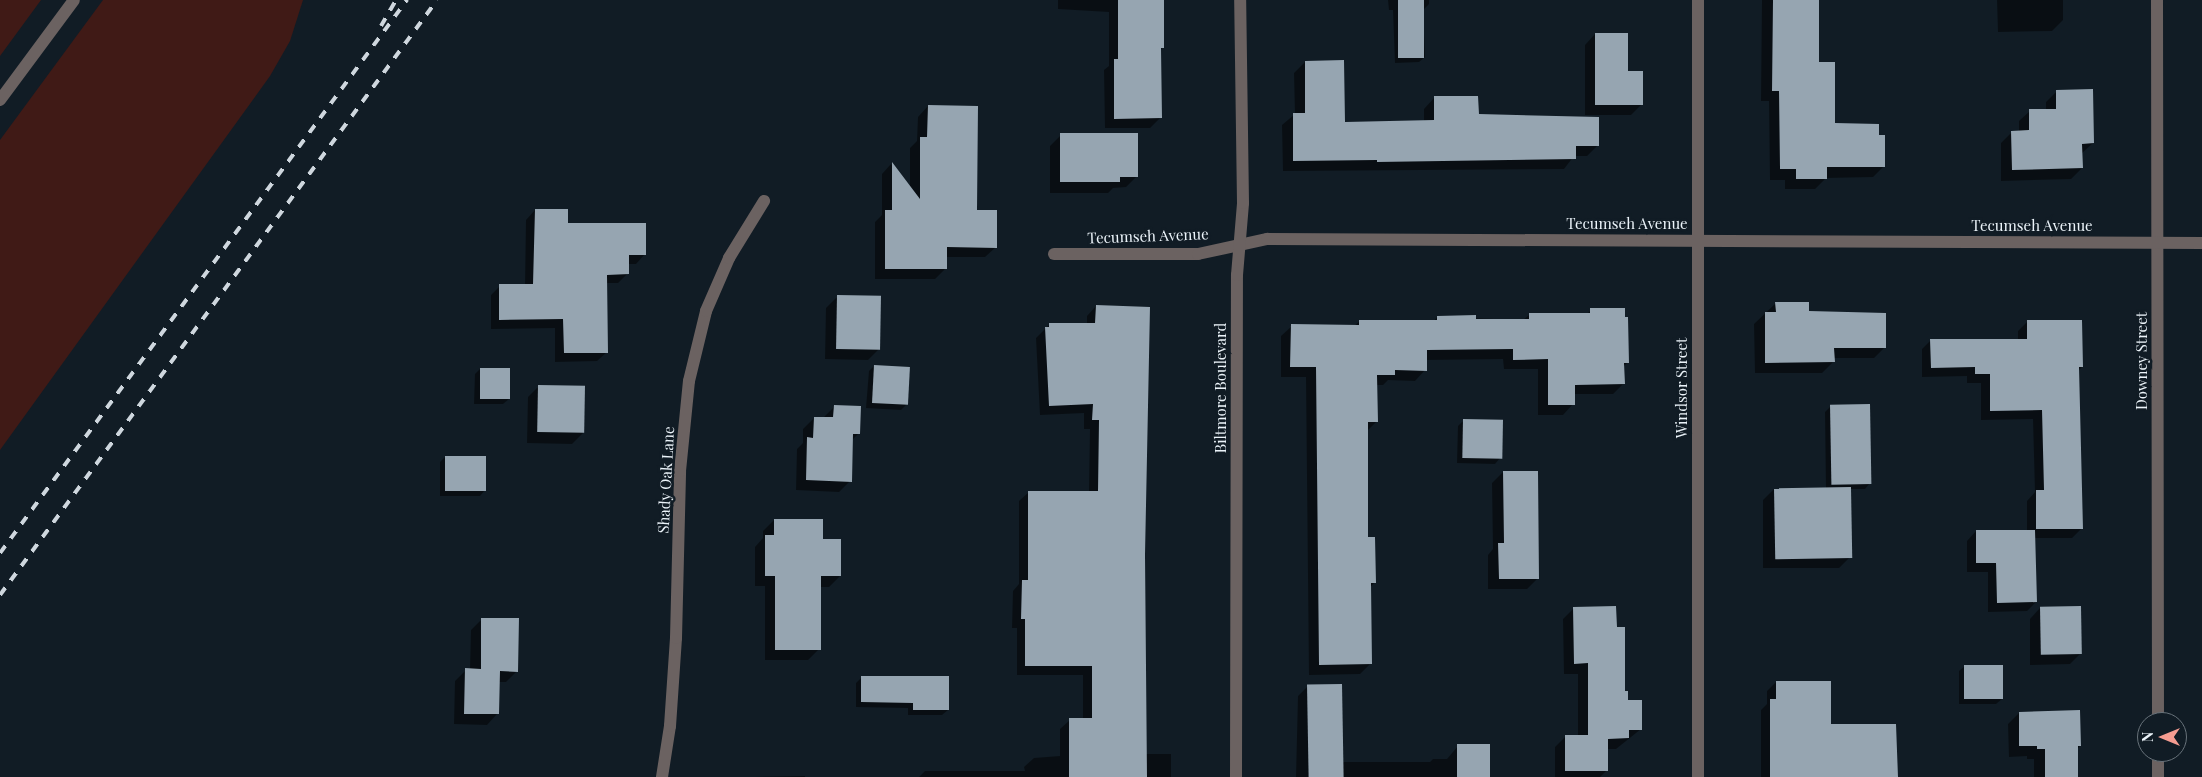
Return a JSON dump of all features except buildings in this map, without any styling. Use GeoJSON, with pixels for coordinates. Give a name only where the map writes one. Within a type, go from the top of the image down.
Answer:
{"type":"FeatureCollection","features":[{"type":"Feature","properties":{"kind":"street"},"geometry":{"type":"LineString","coordinates":[[0,100],[74,0]]}},
{"type":"Feature","properties":{"kind":"street","name":"Biltmore Boulevard"},"geometry":{"type":"LineString","coordinates":[[1236,777],[1237,275],[1243,203],[1240,0]]}},
{"type":"Feature","properties":{"kind":"street","name":"Windsor Street"},"geometry":{"type":"LineString","coordinates":[[1698,0],[1698,777]]}},
{"type":"Feature","properties":{"kind":"street","name":"Downey Street"},"geometry":{"type":"LineString","coordinates":[[2157,0],[2158,712]]}},
{"type":"Feature","properties":{"kind":"street","name":"Shady Oak Lane"},"geometry":{"type":"LineString","coordinates":[[662,777],[670,726],[676,638],[680,471],[689,381],[706,311],[730,258],[764,201]]}},
{"type":"Feature","properties":{"kind":"street","name":"Tecumseh Avenue"},"geometry":{"type":"LineString","coordinates":[[1054,254],[1198,254],[1267,240],[2202,243]]}},
{"type":"Feature","properties":{"kind":"street"},"geometry":{"type":"LineString","coordinates":[[2158,762],[2158,777]]}},
{"type":"Feature","properties":{"kind":"shaded area"},"geometry":{"type":"Polygon","coordinates":[[[0,0],[41,0],[0,56],[0,0]]]}},
{"type":"Feature","properties":{"kind":"shaded area"},"geometry":{"type":"Polygon","coordinates":[[[103,0],[303,0],[290,41],[270,76],[0,450],[0,140],[103,0]]]}},
{"type":"Feature","properties":{"kind":"railway"},"geometry":{"type":"LineString","coordinates":[[381,26],[396,0]]}},
{"type":"Feature","properties":{"kind":"railway"},"geometry":{"type":"LineString","coordinates":[[0,553],[407,0]]}},
{"type":"Feature","properties":{"kind":"railway"},"geometry":{"type":"LineString","coordinates":[[0,595],[437,0]]}}]}
